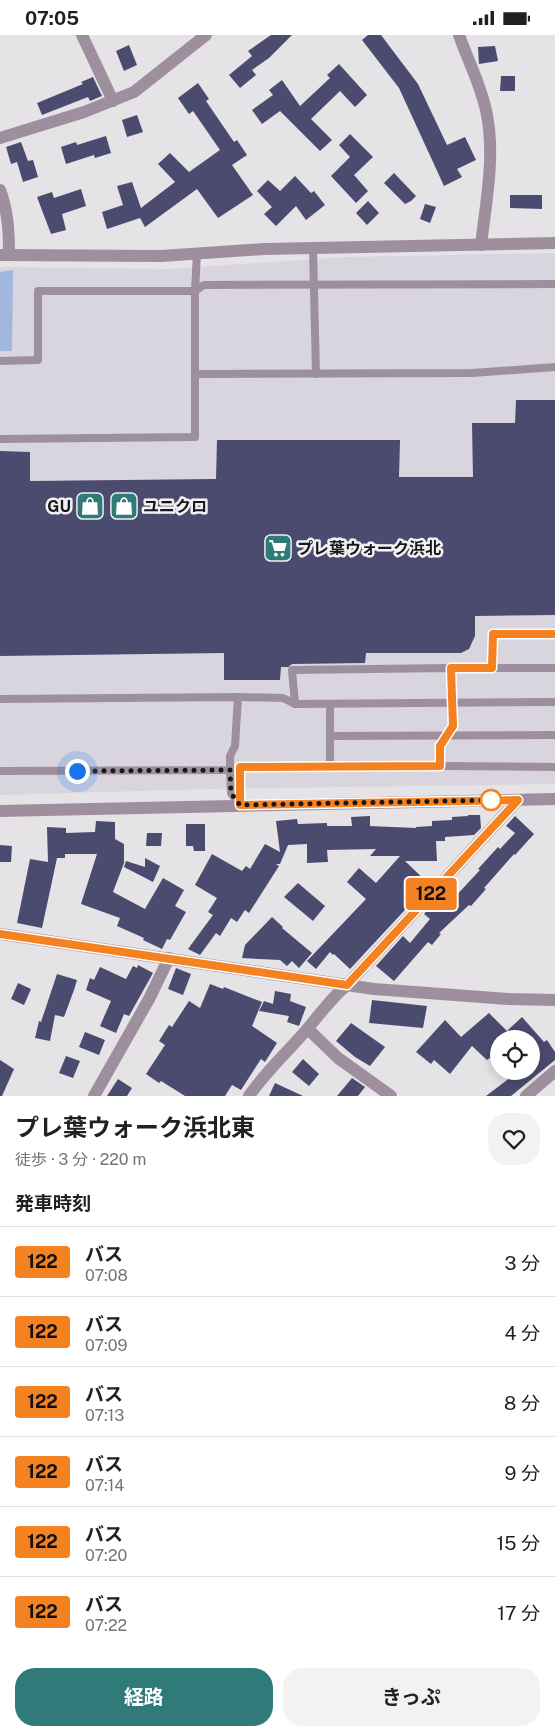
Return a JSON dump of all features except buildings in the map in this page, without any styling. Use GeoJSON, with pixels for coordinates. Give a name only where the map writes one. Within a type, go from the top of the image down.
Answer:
{"type":"FeatureCollection","features":[{"type":"Feature","properties":{"kind":"street"},"geometry":{"type":"LineString","coordinates":[[82,35],[113,101]]}},
{"type":"Feature","properties":{"kind":"street"},"geometry":{"type":"LineString","coordinates":[[0,138],[84,112],[134,92],[206,35]]}},
{"type":"Feature","properties":{"kind":"street"},"geometry":{"type":"LineString","coordinates":[[459,35],[487,114],[490,142],[490,170],[481,245]]}},
{"type":"Feature","properties":{"kind":"street"},"geometry":{"type":"LineString","coordinates":[[0,190],[9,229],[5,255],[161,256],[264,249],[555,243]]}},
{"type":"Feature","properties":{"kind":"street"},"geometry":{"type":"LineString","coordinates":[[0,811],[555,799]]}},
{"type":"Feature","properties":{"kind":"street"},"geometry":{"type":"LineString","coordinates":[[249,1096],[282,1055],[308,1029],[333,996],[347,985],[518,800]]}},
{"type":"Feature","properties":{"kind":"street"},"geometry":{"type":"LineString","coordinates":[[0,934],[374,989],[555,1001]]}},
{"type":"Feature","properties":{"kind":"street"},"geometry":{"type":"LineString","coordinates":[[94,1096],[149,999],[169,958]]}},
{"type":"Feature","properties":{"kind":"street"},"geometry":{"type":"LineString","coordinates":[[308,1029],[338,1058],[391,1096]]}},
{"type":"Feature","properties":{"kind":"street"},"geometry":{"type":"LineString","coordinates":[[526,1096],[555,1071]]}},
{"type":"Feature","properties":{"kind":"lane"},"geometry":{"type":"LineString","coordinates":[[313,248],[316,374]]}},
{"type":"Feature","properties":{"kind":"lane"},"geometry":{"type":"LineString","coordinates":[[0,439],[195,437],[194,291],[196,253]]}},
{"type":"Feature","properties":{"kind":"lane"},"geometry":{"type":"LineString","coordinates":[[0,361],[38,360],[38,291],[194,291],[204,285],[555,284]]}},
{"type":"Feature","properties":{"kind":"lane"},"geometry":{"type":"LineString","coordinates":[[195,374],[472,373],[555,367]]}},
{"type":"Feature","properties":{"kind":"lane"},"geometry":{"type":"LineString","coordinates":[[492,668],[493,634],[555,634]]}},
{"type":"Feature","properties":{"kind":"lane"},"geometry":{"type":"LineString","coordinates":[[440,766],[440,746],[453,726],[451,668]]}},
{"type":"Feature","properties":{"kind":"lane"},"geometry":{"type":"LineString","coordinates":[[295,704],[292,670],[555,668]]}},
{"type":"Feature","properties":{"kind":"lane"},"geometry":{"type":"LineString","coordinates":[[0,699],[238,697],[283,698],[295,704],[555,702]]}},
{"type":"Feature","properties":{"kind":"lane"},"geometry":{"type":"LineString","coordinates":[[238,697],[235,746],[230,756],[230,770],[231,793],[240,805]]}},
{"type":"Feature","properties":{"kind":"lane"},"geometry":{"type":"LineString","coordinates":[[330,704],[330,767]]}},
{"type":"Feature","properties":{"kind":"lane"},"geometry":{"type":"LineString","coordinates":[[330,736],[555,735]]}},
{"type":"Feature","properties":{"kind":"lane"},"geometry":{"type":"LineString","coordinates":[[240,805],[240,767],[555,767]]}},
{"type":"Feature","properties":{"kind":"lane"},"geometry":{"type":"LineString","coordinates":[[0,771],[230,770]]}},
{"type":"Feature","properties":{"kind":"shaded area"},"geometry":{"type":"Polygon","coordinates":[[[555,253],[555,784],[210,789],[0,795],[0,267],[167,269],[347,257],[555,253]]]}},
{"type":"Feature","properties":{"kind":"water"},"geometry":{"type":"Polygon","coordinates":[[[13,270],[12,351],[0,351],[0,272],[13,270]]]}},
{"type":"Feature","properties":{"kind":"bus line","name":"122"},"geometry":{"type":"LineString","coordinates":[[0,934],[347,985],[518,800],[240,805],[240,767],[440,766],[440,746],[453,726],[451,668],[492,668],[493,634],[555,634]]}},
{"type":"Feature","properties":{"kind":"place","name":"GU"},"geometry":{"type":"Point","coordinates":[90,506]}},
{"type":"Feature","properties":{"kind":"place","name":"ユニクロ"},"geometry":{"type":"Point","coordinates":[124,506]}},
{"type":"Feature","properties":{"kind":"place","name":"プレ葉ウォーク浜北"},"geometry":{"type":"Point","coordinates":[278,548]}},
{"type":"Feature","properties":{"kind":"route"},"geometry":{"type":"LineString","coordinates":[[77,771],[230,770],[231,793],[240,805],[498,800],[491,800]]}}]}
